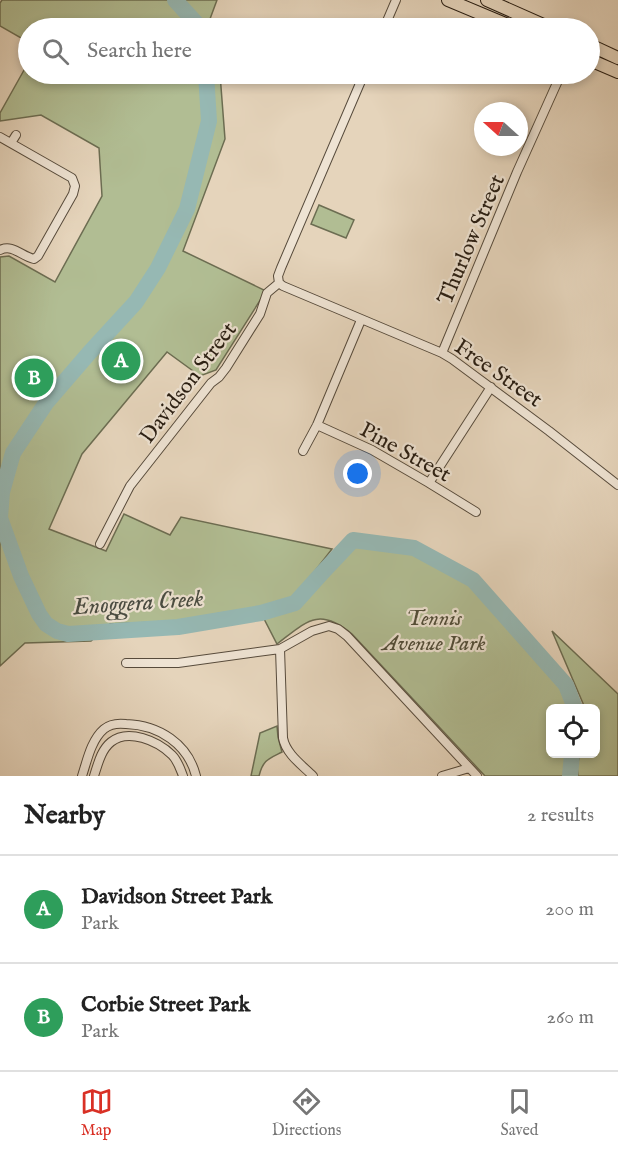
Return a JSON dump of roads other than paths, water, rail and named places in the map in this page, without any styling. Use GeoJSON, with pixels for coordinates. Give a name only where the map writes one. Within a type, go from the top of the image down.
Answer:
{"type":"FeatureCollection","features":[{"type":"Feature","properties":{"kind":"main road"},"geometry":{"type":"LineString","coordinates":[[448,0],[491,18]]}},
{"type":"Feature","properties":{"kind":"main road"},"geometry":{"type":"LineString","coordinates":[[487,0],[528,18]]}},
{"type":"Feature","properties":{"kind":"main road"},"geometry":{"type":"LineString","coordinates":[[600,50],[618,58]]}},
{"type":"Feature","properties":{"kind":"main road"},"geometry":{"type":"LineString","coordinates":[[600,64],[618,72]]}},
{"type":"Feature","properties":{"kind":"street"},"geometry":{"type":"LineString","coordinates":[[388,18],[396,0]]}},
{"type":"Feature","properties":{"kind":"street","name":"Davidson Street"},"geometry":{"type":"LineString","coordinates":[[100,544],[130,486],[211,383],[226,368],[260,314],[267,293],[279,283],[278,276],[281,268],[360,84]]}},
{"type":"Feature","properties":{"kind":"street","name":"Thurlow Street"},"geometry":{"type":"LineString","coordinates":[[442,353],[513,181],[557,84]]}},
{"type":"Feature","properties":{"kind":"street"},"geometry":{"type":"LineString","coordinates":[[11,143],[16,135]]}},
{"type":"Feature","properties":{"kind":"street"},"geometry":{"type":"LineString","coordinates":[[0,137],[72,178],[75,186],[73,194],[38,256],[34,259],[29,258],[11,248],[0,250]]}},
{"type":"Feature","properties":{"kind":"street","name":"Free Street"},"geometry":{"type":"LineString","coordinates":[[279,283],[442,353],[491,387],[618,485]]}},
{"type":"Feature","properties":{"kind":"street"},"geometry":{"type":"LineString","coordinates":[[303,451],[317,425],[361,320]]}},
{"type":"Feature","properties":{"kind":"street"},"geometry":{"type":"LineString","coordinates":[[429,483],[491,387]]}},
{"type":"Feature","properties":{"kind":"street","name":"Pine Street"},"geometry":{"type":"LineString","coordinates":[[317,425],[372,450],[476,512]]}},
{"type":"Feature","properties":{"kind":"street"},"geometry":{"type":"LineString","coordinates":[[126,663],[178,663],[280,650],[312,631],[330,626],[338,629],[355,645],[477,776]]}},
{"type":"Feature","properties":{"kind":"street"},"geometry":{"type":"LineString","coordinates":[[280,650],[284,744],[313,776]]}},
{"type":"Feature","properties":{"kind":"street"},"geometry":{"type":"LineString","coordinates":[[82,776],[98,735],[104,729],[111,725],[135,724],[149,727],[174,740],[190,759],[196,776]]}},
{"type":"Feature","properties":{"kind":"street"},"geometry":{"type":"LineString","coordinates":[[94,776],[100,757],[108,744],[120,737],[143,738],[156,744],[172,755],[183,776]]}},
{"type":"Feature","properties":{"kind":"street"},"geometry":{"type":"LineString","coordinates":[[89,755],[100,757]]}},
{"type":"Feature","properties":{"kind":"street"},"geometry":{"type":"LineString","coordinates":[[442,776],[469,768]]}},
{"type":"Feature","properties":{"kind":"waterway","name":"Enoggera Creek"},"geometry":{"type":"LineString","coordinates":[[175,0],[191,18]]}},
{"type":"Feature","properties":{"kind":"waterway","name":"Enoggera Creek"},"geometry":{"type":"LineString","coordinates":[[207,84],[209,121],[187,209],[158,268],[136,302],[46,403],[13,453],[2,492],[0,518],[21,576],[39,614],[46,624],[57,631],[68,634],[178,627],[261,613],[295,603],[353,540],[414,548],[473,580],[566,685],[573,704]]}},
{"type":"Feature","properties":{"kind":"waterway","name":"Enoggera Creek"},"geometry":{"type":"LineString","coordinates":[[570,776],[572,758]]}},
{"type":"Feature","properties":{"kind":"place","name":"Davidson Street Park"},"geometry":{"type":"Point","coordinates":[121,361]}},
{"type":"Feature","properties":{"kind":"place","name":"Corbie Street Park"},"geometry":{"type":"Point","coordinates":[34,378]}},
{"type":"Feature","properties":{"kind":"park label","name":"Tennis Avenue Park"},"geometry":{"type":"Point","coordinates":[434,630]}}]}
